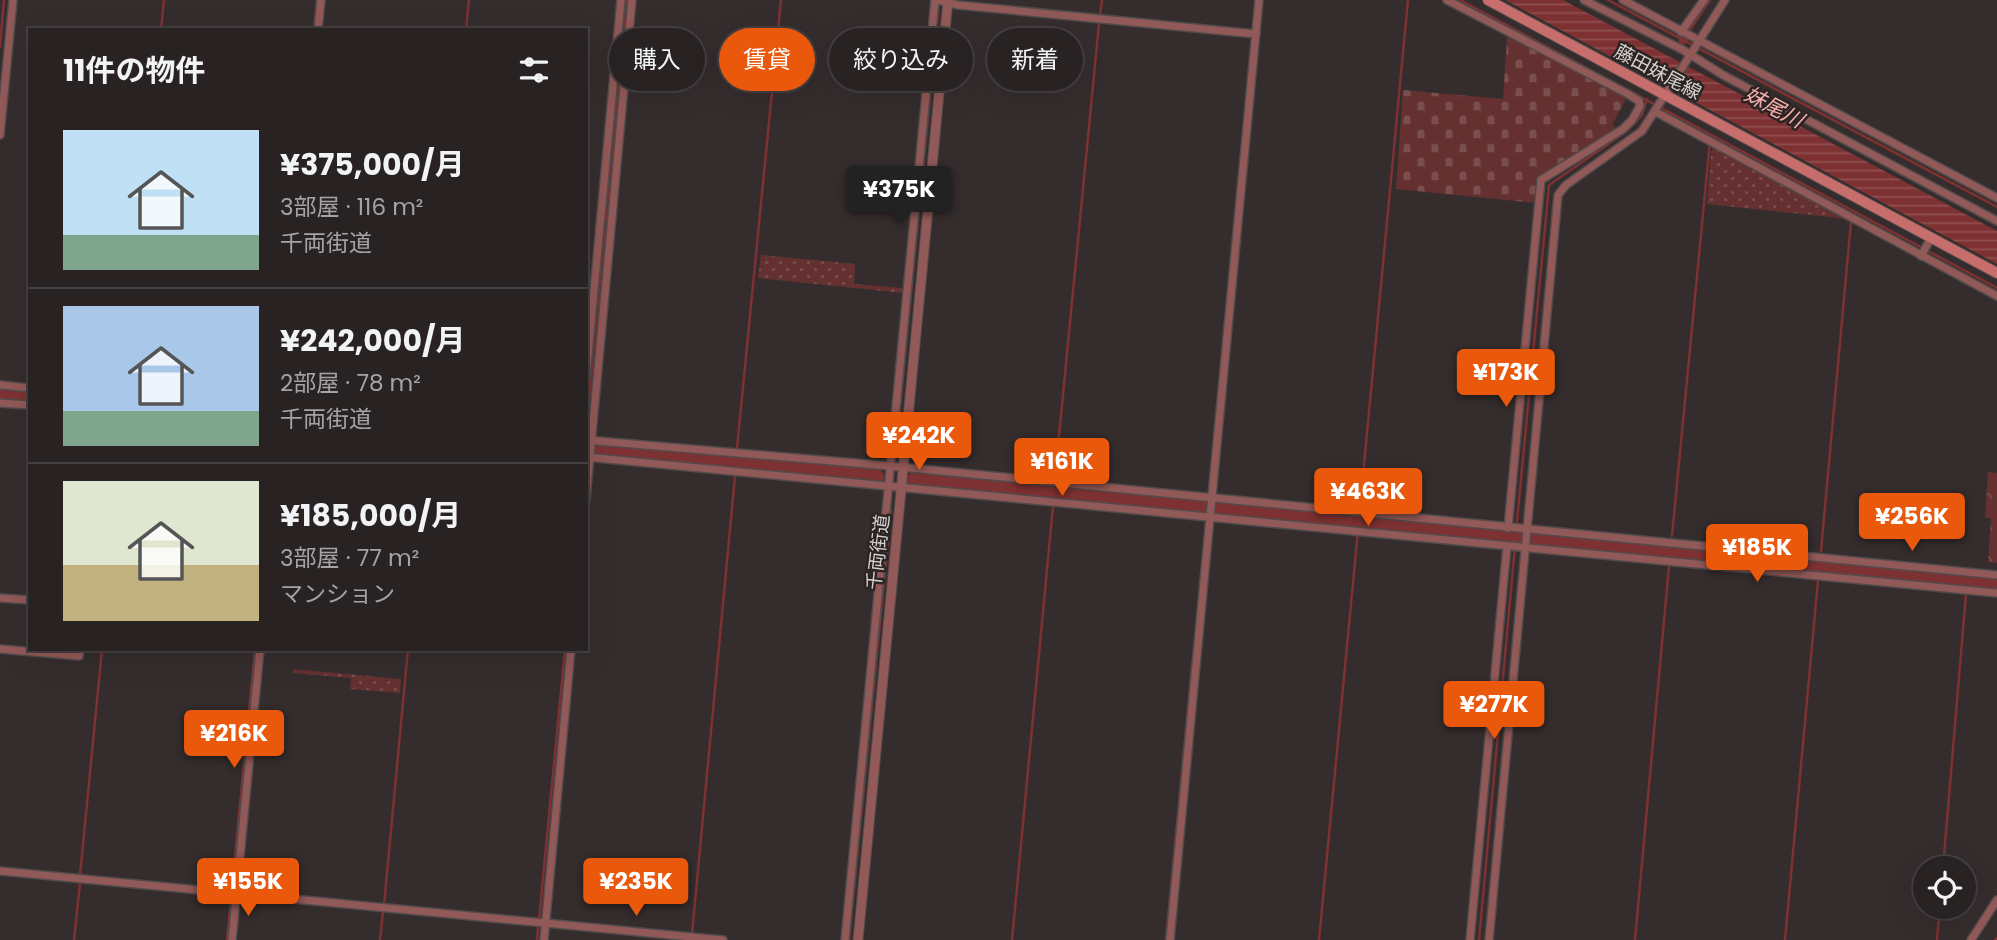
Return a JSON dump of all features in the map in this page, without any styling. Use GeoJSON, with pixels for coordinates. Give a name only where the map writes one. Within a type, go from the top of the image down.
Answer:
{"type":"FeatureCollection","features":[{"type":"Feature","properties":{"kind":"main road","name":"藤田妹尾線"},"geometry":{"type":"LineString","coordinates":[[1488,0],[1662,102],[1926,248],[1997,273]]}},
{"type":"Feature","properties":{"kind":"street"},"geometry":{"type":"LineString","coordinates":[[0,135],[13,0]]}},
{"type":"Feature","properties":{"kind":"street"},"geometry":{"type":"LineString","coordinates":[[318,28],[321,0]]}},
{"type":"Feature","properties":{"kind":"street"},"geometry":{"type":"LineString","coordinates":[[588,355],[621,0]]}},
{"type":"Feature","properties":{"kind":"street"},"geometry":{"type":"LineString","coordinates":[[632,0],[589,457],[732,464],[890,466],[1213,502],[1364,526],[1518,546],[1997,593]]}},
{"type":"Feature","properties":{"kind":"street"},"geometry":{"type":"LineString","coordinates":[[845,940],[890,466],[942,0],[1256,34]]}},
{"type":"Feature","properties":{"kind":"street","name":"千両街道"},"geometry":{"type":"LineString","coordinates":[[858,940],[903,487],[942,0]]}},
{"type":"Feature","properties":{"kind":"street"},"geometry":{"type":"LineString","coordinates":[[1170,940],[1259,0]]}},
{"type":"Feature","properties":{"kind":"street"},"geometry":{"type":"LineString","coordinates":[[1447,0],[1639,101],[1640,106],[1633,120],[1614,142],[1558,195],[1539,294],[1508,528]]}},
{"type":"Feature","properties":{"kind":"street"},"geometry":{"type":"LineString","coordinates":[[1584,0],[1693,49],[1997,198]]}},
{"type":"Feature","properties":{"kind":"street"},"geometry":{"type":"LineString","coordinates":[[1622,0],[1681,32],[1693,49],[1997,221]]}},
{"type":"Feature","properties":{"kind":"street"},"geometry":{"type":"LineString","coordinates":[[1681,32],[1704,0]]}},
{"type":"Feature","properties":{"kind":"street"},"geometry":{"type":"LineString","coordinates":[[1471,940],[1518,546],[1526,531],[1539,294],[1541,180],[1614,142],[1638,135],[1726,0]]}},
{"type":"Feature","properties":{"kind":"street"},"geometry":{"type":"LineString","coordinates":[[1662,102],[1710,142],[1853,218],[1926,248],[1997,296]]}},
{"type":"Feature","properties":{"kind":"street"},"geometry":{"type":"LineString","coordinates":[[0,385],[28,388]]}},
{"type":"Feature","properties":{"kind":"street"},"geometry":{"type":"LineString","coordinates":[[0,403],[28,405]]}},
{"type":"Feature","properties":{"kind":"street"},"geometry":{"type":"LineString","coordinates":[[590,441],[888,486],[1364,526],[1508,528],[1676,547],[1997,575]]}},
{"type":"Feature","properties":{"kind":"street"},"geometry":{"type":"LineString","coordinates":[[1057,500],[1058,486]]}},
{"type":"Feature","properties":{"kind":"street"},"geometry":{"type":"LineString","coordinates":[[1489,940],[1518,546]]}},
{"type":"Feature","properties":{"kind":"street"},"geometry":{"type":"LineString","coordinates":[[1675,560],[1676,547]]}},
{"type":"Feature","properties":{"kind":"street"},"geometry":{"type":"LineString","coordinates":[[1824,574],[1825,561]]}},
{"type":"Feature","properties":{"kind":"street"},"geometry":{"type":"LineString","coordinates":[[0,598],[28,600]]}},
{"type":"Feature","properties":{"kind":"street"},"geometry":{"type":"LineString","coordinates":[[0,649],[28,651]]}},
{"type":"Feature","properties":{"kind":"street"},"geometry":{"type":"LineString","coordinates":[[37,651],[79,656],[80,651]]}},
{"type":"Feature","properties":{"kind":"street"},"geometry":{"type":"LineString","coordinates":[[232,940],[233,893],[260,651]]}},
{"type":"Feature","properties":{"kind":"street"},"geometry":{"type":"LineString","coordinates":[[544,940],[541,923],[571,651]]}},
{"type":"Feature","properties":{"kind":"street"},"geometry":{"type":"LineString","coordinates":[[0,871],[723,940]]}},
{"type":"Feature","properties":{"kind":"street"},"geometry":{"type":"LineString","coordinates":[[1971,940],[1997,900]]}},
{"type":"Feature","properties":{"kind":"green space"},"geometry":{"type":"Polygon","coordinates":[[[1511,33],[1628,95],[1612,125],[1618,129],[1541,177],[1536,203],[1396,189],[1403,90],[1503,99],[1507,37],[1511,33]]]}},
{"type":"Feature","properties":{"kind":"green space"},"geometry":{"type":"Polygon","coordinates":[[[1715,147],[1849,219],[1707,204],[1711,151],[1715,147]]]}},
{"type":"Feature","properties":{"kind":"green space"},"geometry":{"type":"Polygon","coordinates":[[[761,255],[855,264],[854,284],[903,288],[903,293],[758,278],[761,255]]]}},
{"type":"Feature","properties":{"kind":"green space"},"geometry":{"type":"Polygon","coordinates":[[[1988,472],[1997,473],[1997,563],[1988,562],[1991,519],[1985,517],[1988,472]]]}},
{"type":"Feature","properties":{"kind":"green space"},"geometry":{"type":"Polygon","coordinates":[[[293,669],[401,679],[400,693],[350,689],[351,678],[293,673],[293,669]]]}},
{"type":"Feature","properties":{"kind":"shaded area","name":"妹尾川"},"geometry":{"type":"Polygon","coordinates":[[[1505,0],[1563,0],[1997,231],[1997,264],[1505,0]]]}},
{"type":"Feature","properties":{"kind":"waterway"},"geometry":{"type":"LineString","coordinates":[[0,47],[4,0]]}},
{"type":"Feature","properties":{"kind":"waterway"},"geometry":{"type":"LineString","coordinates":[[161,28],[164,0]]}},
{"type":"Feature","properties":{"kind":"waterway"},"geometry":{"type":"LineString","coordinates":[[314,28],[317,0]]}},
{"type":"Feature","properties":{"kind":"waterway"},"geometry":{"type":"LineString","coordinates":[[466,28],[469,0]]}},
{"type":"Feature","properties":{"kind":"waterway"},"geometry":{"type":"LineString","coordinates":[[588,410],[626,0]]}},
{"type":"Feature","properties":{"kind":"waterway"},"geometry":{"type":"LineString","coordinates":[[737,448],[781,0]]}},
{"type":"Feature","properties":{"kind":"waterway"},"geometry":{"type":"LineString","coordinates":[[1100,15],[1102,0]]}},
{"type":"Feature","properties":{"kind":"waterway"},"geometry":{"type":"LineString","coordinates":[[1360,507],[1408,0]]}},
{"type":"Feature","properties":{"kind":"waterway"},"geometry":{"type":"LineString","coordinates":[[1460,0],[1997,288]]}},
{"type":"Feature","properties":{"kind":"waterway"},"geometry":{"type":"LineString","coordinates":[[1608,0],[1997,207]]}},
{"type":"Feature","properties":{"kind":"waterway"},"geometry":{"type":"LineString","coordinates":[[1689,31],[1710,0]]}},
{"type":"Feature","properties":{"kind":"waterway"},"geometry":{"type":"LineString","coordinates":[[896,448],[939,3]]}},
{"type":"Feature","properties":{"kind":"waterway"},"geometry":{"type":"LineString","coordinates":[[1055,477],[1099,24]]}},
{"type":"Feature","properties":{"kind":"waterway"},"geometry":{"type":"LineString","coordinates":[[1517,521],[1549,185],[1627,131],[1642,115],[1647,99]]}},
{"type":"Feature","properties":{"kind":"waterway"},"geometry":{"type":"LineString","coordinates":[[1672,536],[1710,141]]}},
{"type":"Feature","properties":{"kind":"waterway"},"geometry":{"type":"LineString","coordinates":[[1821,551],[1851,222],[1856,212]]}},
{"type":"Feature","properties":{"kind":"waterway"},"geometry":{"type":"LineString","coordinates":[[0,396],[28,399]]}},
{"type":"Feature","properties":{"kind":"waterway"},"geometry":{"type":"LineString","coordinates":[[588,452],[876,477]]}},
{"type":"Feature","properties":{"kind":"waterway"},"geometry":{"type":"LineString","coordinates":[[692,934],[735,476]]}},
{"type":"Feature","properties":{"kind":"waterway"},"geometry":{"type":"LineString","coordinates":[[915,480],[1997,586]]}},
{"type":"Feature","properties":{"kind":"waterway"},"geometry":{"type":"LineString","coordinates":[[1054,490],[1054,498]]}},
{"type":"Feature","properties":{"kind":"waterway"},"geometry":{"type":"LineString","coordinates":[[1012,940],[1053,506]]}},
{"type":"Feature","properties":{"kind":"waterway"},"geometry":{"type":"LineString","coordinates":[[849,940],[891,510]]}},
{"type":"Feature","properties":{"kind":"waterway"},"geometry":{"type":"LineString","coordinates":[[1319,940],[1359,520]]}},
{"type":"Feature","properties":{"kind":"waterway"},"geometry":{"type":"LineString","coordinates":[[1479,940],[1516,535]]}},
{"type":"Feature","properties":{"kind":"waterway"},"geometry":{"type":"LineString","coordinates":[[1670,551],[1670,558]]}},
{"type":"Feature","properties":{"kind":"waterway"},"geometry":{"type":"LineString","coordinates":[[1819,572],[1820,564]]}},
{"type":"Feature","properties":{"kind":"waterway"},"geometry":{"type":"LineString","coordinates":[[1635,940],[1669,566]]}},
{"type":"Feature","properties":{"kind":"waterway"},"geometry":{"type":"LineString","coordinates":[[1785,940],[1818,580]]}},
{"type":"Feature","properties":{"kind":"waterway"},"geometry":{"type":"LineString","coordinates":[[1944,856],[1966,594]]}},
{"type":"Feature","properties":{"kind":"waterway"},"geometry":{"type":"LineString","coordinates":[[80,876],[102,651]]}},
{"type":"Feature","properties":{"kind":"waterway"},"geometry":{"type":"LineString","coordinates":[[227,940],[255,651]]}},
{"type":"Feature","properties":{"kind":"waterway"},"geometry":{"type":"LineString","coordinates":[[384,905],[408,651]]}},
{"type":"Feature","properties":{"kind":"waterway"},"geometry":{"type":"LineString","coordinates":[[537,940],[565,651]]}},
{"type":"Feature","properties":{"kind":"waterway"},"geometry":{"type":"LineString","coordinates":[[1166,940],[1192,667]]}},
{"type":"Feature","properties":{"kind":"waterway"},"geometry":{"type":"LineString","coordinates":[[74,940],[80,883]]}},
{"type":"Feature","properties":{"kind":"waterway"},"geometry":{"type":"LineString","coordinates":[[380,940],[383,911]]}},
{"type":"Feature","properties":{"kind":"waterway"},"geometry":{"type":"LineString","coordinates":[[1937,940],[1939,919]]}}]}
